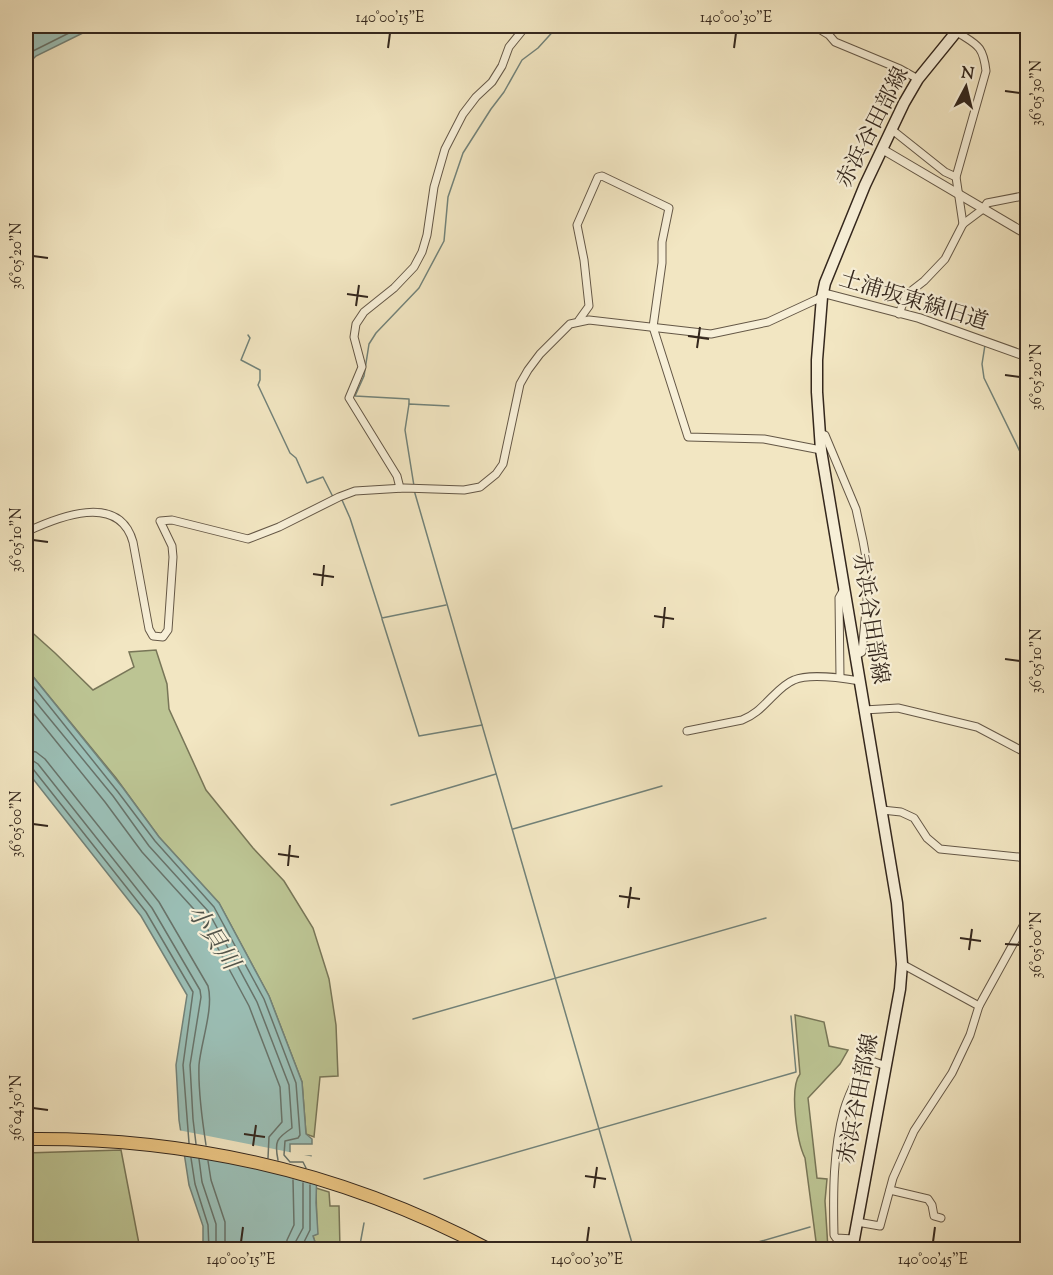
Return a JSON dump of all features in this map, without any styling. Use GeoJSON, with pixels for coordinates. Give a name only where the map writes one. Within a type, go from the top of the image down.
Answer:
{"type":"FeatureCollection","features":[{"type":"Feature","properties":{"kind":"highway"},"geometry":{"type":"LineString","coordinates":[[26,1139],[101,1140],[147,1144],[242,1158],[330,1181],[375,1197],[490,1250]]}},
{"type":"Feature","properties":{"kind":"main road","name":"赤浜谷田部線"},"geometry":{"type":"LineString","coordinates":[[853,1244],[897,1012],[902,964],[897,903],[821,450],[817,360],[823,295],[843,235],[891,129],[918,79],[959,29]]}},
{"type":"Feature","properties":{"kind":"street"},"geometry":{"type":"LineString","coordinates":[[400,488],[397,476],[349,398],[362,367],[354,337],[356,324],[364,312],[394,288],[414,267],[427,235],[434,187],[445,149],[463,114],[492,82],[502,66],[509,47],[526,26]]}},
{"type":"Feature","properties":{"kind":"street"},"geometry":{"type":"LineString","coordinates":[[814,26],[829,35],[835,42],[900,69],[918,79]]}},
{"type":"Feature","properties":{"kind":"street"},"geometry":{"type":"LineString","coordinates":[[959,29],[984,54],[986,71],[956,177],[963,224]]}},
{"type":"Feature","properties":{"kind":"street"},"geometry":{"type":"LineString","coordinates":[[891,129],[945,172],[956,177]]}},
{"type":"Feature","properties":{"kind":"street"},"geometry":{"type":"LineString","coordinates":[[882,149],[1028,236]]}},
{"type":"Feature","properties":{"kind":"street"},"geometry":{"type":"LineString","coordinates":[[579,320],[589,306],[577,225],[598,177],[602,176],[669,208],[662,242],[662,263],[653,327],[688,436],[764,439],[821,450]]}},
{"type":"Feature","properties":{"kind":"street"},"geometry":{"type":"LineString","coordinates":[[899,314],[906,295],[924,281],[945,259],[963,224],[983,209],[987,203],[1028,195]]}},
{"type":"Feature","properties":{"kind":"street"},"geometry":{"type":"LineString","coordinates":[[26,532],[62,517],[91,512],[115,517],[123,522],[133,542],[149,629],[153,636],[159,638],[168,630],[173,557],[170,540],[160,521],[172,520],[248,539],[355,491],[400,488],[464,490],[480,487],[496,474],[503,464],[520,384],[540,354],[570,324],[579,320],[589,320],[711,334],[768,322],[823,295]]}},
{"type":"Feature","properties":{"kind":"street","name":"土浦坂東線旧道"},"geometry":{"type":"LineString","coordinates":[[823,295],[933,323],[1028,357]]}},
{"type":"Feature","properties":{"kind":"street"},"geometry":{"type":"LineString","coordinates":[[819,433],[825,435],[856,509],[867,563],[865,629],[861,652],[855,656]]}},
{"type":"Feature","properties":{"kind":"street"},"geometry":{"type":"LineString","coordinates":[[840,677],[839,598],[844,589]]}},
{"type":"Feature","properties":{"kind":"street"},"geometry":{"type":"LineString","coordinates":[[687,731],[749,717],[793,680],[806,677],[840,677],[860,681]]}},
{"type":"Feature","properties":{"kind":"street"},"geometry":{"type":"LineString","coordinates":[[864,710],[898,708],[977,727],[1028,754]]}},
{"type":"Feature","properties":{"kind":"street"},"geometry":{"type":"LineString","coordinates":[[882,810],[901,812],[914,818],[927,838],[940,849],[1019,857],[1028,861]]}},
{"type":"Feature","properties":{"kind":"street"},"geometry":{"type":"LineString","coordinates":[[857,1222],[880,1226],[890,1190],[914,1131],[952,1073],[970,1035],[979,1006],[1027,918]]}},
{"type":"Feature","properties":{"kind":"street"},"geometry":{"type":"LineString","coordinates":[[902,964],[979,1006]]}},
{"type":"Feature","properties":{"kind":"street"},"geometry":{"type":"LineString","coordinates":[[853,1244],[836,1238],[834,1235],[835,1167],[844,1112],[866,1059],[886,1066]]}},
{"type":"Feature","properties":{"kind":"street"},"geometry":{"type":"LineString","coordinates":[[890,1190],[928,1199],[934,1216],[941,1218]]}},
{"type":"Feature","properties":{"kind":"green space"},"geometry":{"type":"Polygon","coordinates":[[[26,627],[93,690],[134,667],[129,652],[156,650],[167,684],[169,709],[206,790],[253,848],[284,881],[313,928],[329,979],[336,1025],[338,1076],[320,1077],[314,1137],[306,1134],[302,1082],[269,996],[219,903],[159,837],[116,778],[26,668],[26,627]]]}},
{"type":"Feature","properties":{"kind":"green space"},"geometry":{"type":"Polygon","coordinates":[[[795,1015],[824,1022],[829,1046],[848,1050],[840,1064],[808,1098],[817,1178],[827,1179],[825,1201],[828,1249],[817,1249],[805,1158],[797,1128],[795,1091],[800,1074],[795,1015]]]}},
{"type":"Feature","properties":{"kind":"green space"},"geometry":{"type":"Polygon","coordinates":[[[121,1150],[140,1249],[26,1249],[26,1153],[121,1150]]]}},
{"type":"Feature","properties":{"kind":"green space"},"geometry":{"type":"Polygon","coordinates":[[[316,1188],[329,1192],[330,1206],[339,1206],[340,1249],[308,1250],[310,1244],[315,1242],[313,1236],[317,1232],[316,1188]]]}},
{"type":"Feature","properties":{"kind":"water"},"geometry":{"type":"Polygon","coordinates":[[[26,26],[97,26],[36,56],[26,66],[26,26]]]}},
{"type":"Feature","properties":{"kind":"water","name":"小貝川"},"geometry":{"type":"Polygon","coordinates":[[[26,668],[123,788],[159,837],[219,903],[269,996],[302,1082],[306,1134],[312,1139],[312,1144],[290,1144],[290,1156],[311,1156],[311,1161],[317,1165],[318,1234],[313,1236],[315,1242],[310,1244],[308,1249],[203,1249],[203,1226],[189,1185],[179,1120],[176,1065],[187,995],[141,916],[26,770],[26,668]]]}},
{"type":"Feature","properties":{"kind":"pier"},"geometry":{"type":"Polygon","coordinates":[[[178,1130],[314,1157],[314,1161],[320,1164],[319,1183],[181,1153],[178,1130]]]}},
{"type":"Feature","properties":{"kind":"waterway"},"geometry":{"type":"LineString","coordinates":[[409,404],[409,399],[355,396],[364,376],[369,344],[376,333],[419,288],[444,241],[448,197],[463,153],[504,92],[522,60],[538,48],[558,26]]}},
{"type":"Feature","properties":{"kind":"waterway"},"geometry":{"type":"LineString","coordinates":[[248,335],[250,338],[241,360],[260,370],[258,385],[307,483],[323,477],[333,497]]}},
{"type":"Feature","properties":{"kind":"waterway"},"geometry":{"type":"LineString","coordinates":[[985,345],[982,364],[984,378],[1028,468]]}},
{"type":"Feature","properties":{"kind":"waterway"},"geometry":{"type":"LineString","coordinates":[[414,486],[405,430],[409,404],[449,406]]}},
{"type":"Feature","properties":{"kind":"waterway"},"geometry":{"type":"LineString","coordinates":[[414,490],[634,1250]]}},
{"type":"Feature","properties":{"kind":"waterway"},"geometry":{"type":"LineString","coordinates":[[342,500],[382,618],[446,605]]}},
{"type":"Feature","properties":{"kind":"waterway"},"geometry":{"type":"LineString","coordinates":[[382,619],[419,736],[482,725]]}},
{"type":"Feature","properties":{"kind":"waterway"},"geometry":{"type":"LineString","coordinates":[[391,805],[496,774]]}},
{"type":"Feature","properties":{"kind":"waterway"},"geometry":{"type":"LineString","coordinates":[[513,829],[662,786]]}},
{"type":"Feature","properties":{"kind":"waterway"},"geometry":{"type":"LineString","coordinates":[[413,1019],[766,918]]}},
{"type":"Feature","properties":{"kind":"waterway"},"geometry":{"type":"LineString","coordinates":[[424,1179],[796,1072],[791,1016]]}},
{"type":"Feature","properties":{"kind":"waterway"},"geometry":{"type":"LineString","coordinates":[[1016,1250],[1028,1222]]}},
{"type":"Feature","properties":{"kind":"waterway"},"geometry":{"type":"LineString","coordinates":[[359,1250],[364,1223]]}},
{"type":"Feature","properties":{"kind":"waterway"},"geometry":{"type":"LineString","coordinates":[[731,1250],[810,1227]]}}]}
